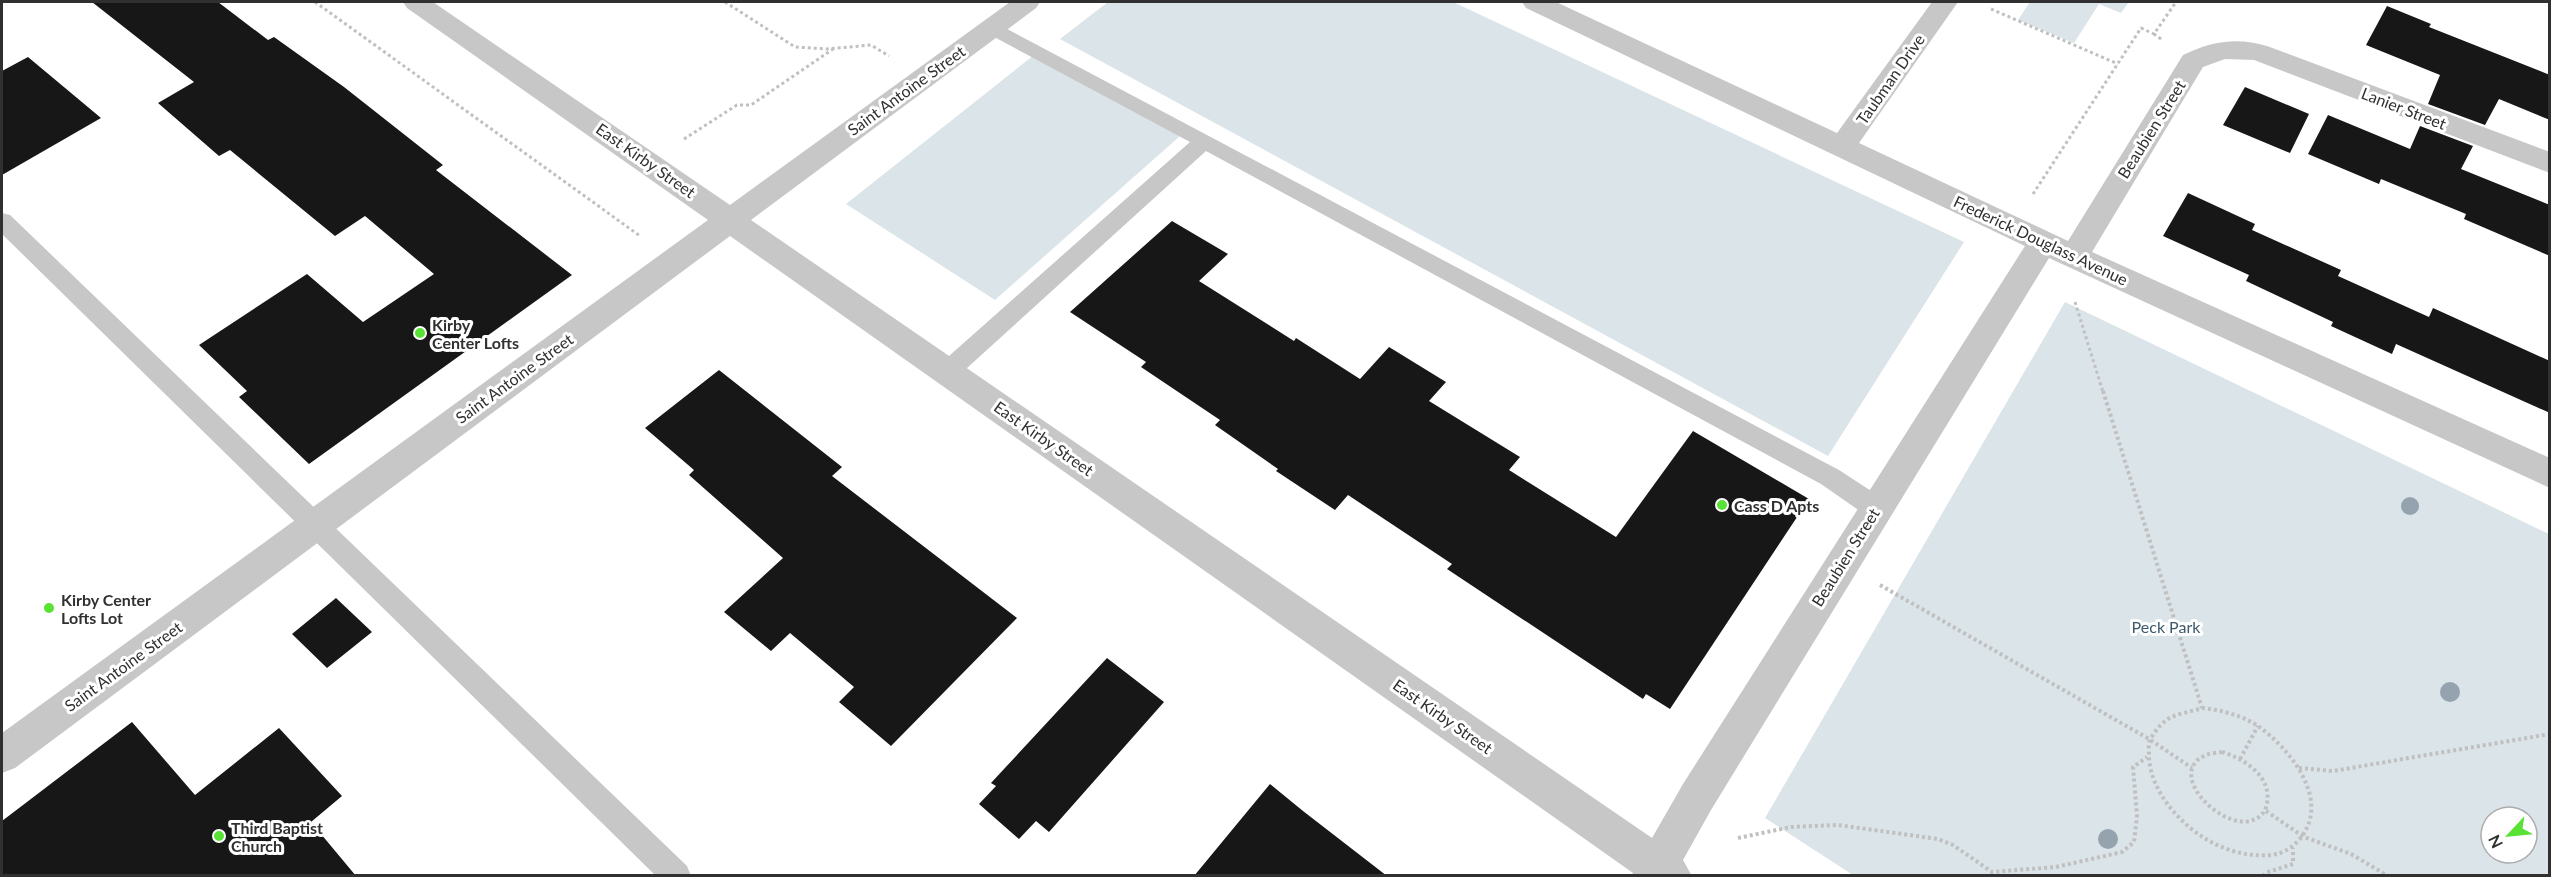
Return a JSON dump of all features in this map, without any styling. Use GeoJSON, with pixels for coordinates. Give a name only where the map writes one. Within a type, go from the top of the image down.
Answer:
{"type":"FeatureCollection","features":[{"type":"Feature","properties":{"kind":"street","name":"East Kirby Street"},"geometry":{"type":"LineString","coordinates":[[416,2],[731,219],[1661,872]]}},
{"type":"Feature","properties":{"kind":"street","name":"Saint Antoine Street"},"geometry":{"type":"LineString","coordinates":[[2,755],[1027,2]]}},
{"type":"Feature","properties":{"kind":"street","name":"Frederick Douglass Avenue"},"geometry":{"type":"LineString","coordinates":[[1535,2],[2043,242],[2550,474]]}},
{"type":"Feature","properties":{"kind":"street","name":"Taubman Drive"},"geometry":{"type":"LineString","coordinates":[[1842,146],[1941,7]]}},
{"type":"Feature","properties":{"kind":"street","name":"Beaubien Street"},"geometry":{"type":"LineString","coordinates":[[2075,255],[2193,61],[2209,52],[2232,48],[2258,52]]}},
{"type":"Feature","properties":{"kind":"street","name":"Lanier Street"},"geometry":{"type":"LineString","coordinates":[[2258,52],[2550,163]]}},
{"type":"Feature","properties":{"kind":"street","name":"Beaubien Street"},"geometry":{"type":"LineString","coordinates":[[1661,872],[1697,797],[2043,242]]}},
{"type":"Feature","properties":{"kind":"lane"},"geometry":{"type":"LineString","coordinates":[[992,27],[1820,471],[1876,508]]}},
{"type":"Feature","properties":{"kind":"lane"},"geometry":{"type":"LineString","coordinates":[[948,371],[1204,141]]}},
{"type":"Feature","properties":{"kind":"lane"},"geometry":{"type":"LineString","coordinates":[[6,234],[316,524],[677,876]]}},
{"type":"Feature","properties":{"kind":"path"},"geometry":{"type":"LineString","coordinates":[[315,2],[648,242]]}},
{"type":"Feature","properties":{"kind":"path"},"geometry":{"type":"LineString","coordinates":[[725,2],[795,47],[834,48],[871,45],[889,56]]}},
{"type":"Feature","properties":{"kind":"path"},"geometry":{"type":"LineString","coordinates":[[1990,9],[2118,64]]}},
{"type":"Feature","properties":{"kind":"path"},"geometry":{"type":"LineString","coordinates":[[2029,200],[2141,28],[2154,33]]}},
{"type":"Feature","properties":{"kind":"path"},"geometry":{"type":"LineString","coordinates":[[681,141],[737,105],[751,105],[834,48]]}},
{"type":"Feature","properties":{"kind":"path"},"geometry":{"type":"LineString","coordinates":[[2074,299],[2202,708]]}},
{"type":"Feature","properties":{"kind":"path"},"geometry":{"type":"LineString","coordinates":[[1877,583],[2149,739],[2192,768]]}},
{"type":"Feature","properties":{"kind":"path"},"geometry":{"type":"LineString","coordinates":[[2202,708],[2229,713],[2258,726],[2287,752],[2299,768],[2308,786],[2312,805],[2311,822],[2304,837],[2293,848],[2271,856],[2244,856],[2216,847],[2188,830],[2166,807],[2152,782],[2147,757],[2149,739],[2157,725],[2169,716],[2184,710],[2202,708]]}},
{"type":"Feature","properties":{"kind":"path"},"geometry":{"type":"LineString","coordinates":[[2240,759],[2258,726]]}},
{"type":"Feature","properties":{"kind":"path"},"geometry":{"type":"LineString","coordinates":[[2299,768],[2333,771],[2550,734]]}},
{"type":"Feature","properties":{"kind":"path"},"geometry":{"type":"LineString","coordinates":[[2222,752],[2240,759],[2259,773],[2269,795],[2266,811],[2253,822],[2227,819],[2199,798],[2193,786],[2192,768],[2201,756],[2222,752]]}},
{"type":"Feature","properties":{"kind":"path"},"geometry":{"type":"LineString","coordinates":[[1738,838],[1791,826],[1838,825],[1938,839],[1953,845],[1992,872],[2056,867],[2122,852],[2134,842],[2137,816],[2133,767],[2147,757]]}},
{"type":"Feature","properties":{"kind":"path"},"geometry":{"type":"LineString","coordinates":[[2266,811],[2304,837],[2351,854],[2388,876]]}},
{"type":"Feature","properties":{"kind":"path"},"geometry":{"type":"LineString","coordinates":[[2263,876],[2265,873],[2293,864],[2293,848]]}},
{"type":"Feature","properties":{"kind":"green space"},"geometry":{"type":"Polygon","coordinates":[[[1108,2],[1453,2],[1964,242],[1828,456],[1060,39],[1108,2]]]}},
{"type":"Feature","properties":{"kind":"green space"},"geometry":{"type":"Polygon","coordinates":[[[2030,2],[2129,2],[2121,13],[2099,4],[2074,43],[2018,20],[2030,2]]]}},
{"type":"Feature","properties":{"kind":"green space"},"geometry":{"type":"Polygon","coordinates":[[[1034,55],[1180,136],[995,300],[846,204],[1034,55]]]}},
{"type":"Feature","properties":{"kind":"green space","name":"Peck Park"},"geometry":{"type":"Polygon","coordinates":[[[2065,302],[2549,534],[2549,875],[1853,875],[1765,818],[2065,302]]]}},
{"type":"Feature","properties":{"kind":"building"},"geometry":{"type":"Polygon","coordinates":[[[92,2],[218,2],[268,40],[274,37],[344,87],[443,165],[436,170],[572,275],[309,464],[239,397],[247,391],[199,345],[307,274],[363,322],[434,274],[365,216],[335,236],[230,150],[219,156],[158,103],[194,82],[92,2]]]}},
{"type":"Feature","properties":{"kind":"building"},"geometry":{"type":"Polygon","coordinates":[[[2387,6],[2431,24],[2429,27],[2550,75],[2550,120],[2499,99],[2485,125],[2428,104],[2440,75],[2366,45],[2387,6]]]}},
{"type":"Feature","properties":{"kind":"building"},"geometry":{"type":"Polygon","coordinates":[[[28,57],[101,118],[2,175],[2,71],[28,57]]]}},
{"type":"Feature","properties":{"kind":"building"},"geometry":{"type":"Polygon","coordinates":[[[2245,87],[2309,114],[2290,153],[2223,125],[2245,87]]]}},
{"type":"Feature","properties":{"kind":"building"},"geometry":{"type":"Polygon","coordinates":[[[2328,115],[2410,149],[2420,126],[2473,146],[2461,169],[2550,205],[2550,256],[2464,219],[2466,214],[2381,179],[2379,184],[2308,154],[2328,115]]]}},
{"type":"Feature","properties":{"kind":"building"},"geometry":{"type":"Polygon","coordinates":[[[2188,193],[2255,224],[2252,230],[2341,270],[2338,276],[2429,317],[2433,308],[2550,361],[2550,413],[2396,344],[2392,354],[2331,326],[2333,322],[2246,281],[2249,275],[2163,236],[2188,193]]]}},
{"type":"Feature","properties":{"kind":"building"},"geometry":{"type":"Polygon","coordinates":[[[1172,221],[1228,254],[1199,281],[1294,341],[1296,338],[1360,379],[1389,347],[1446,382],[1429,401],[1520,457],[1509,470],[1616,537],[1693,431],[1809,499],[1670,709],[1646,694],[1643,699],[1447,569],[1452,564],[1348,495],[1335,510],[1276,471],[1278,469],[1215,425],[1220,420],[1141,367],[1146,362],[1070,312],[1172,221]]]}},
{"type":"Feature","properties":{"kind":"building"},"geometry":{"type":"Polygon","coordinates":[[[719,370],[842,467],[832,476],[1017,618],[891,746],[839,702],[854,687],[790,633],[771,651],[724,612],[783,558],[689,475],[694,470],[645,428],[719,370]]]}},
{"type":"Feature","properties":{"kind":"building"},"geometry":{"type":"Polygon","coordinates":[[[336,598],[372,632],[327,668],[292,634],[336,598]]]}},
{"type":"Feature","properties":{"kind":"building"},"geometry":{"type":"Polygon","coordinates":[[[1107,658],[1164,702],[1049,832],[1036,821],[1019,839],[979,804],[996,786],[991,783],[1107,658]]]}},
{"type":"Feature","properties":{"kind":"building"},"geometry":{"type":"Polygon","coordinates":[[[132,722],[195,795],[279,728],[342,796],[311,822],[356,876],[2,876],[2,821],[132,722]]]}},
{"type":"Feature","properties":{"kind":"building"},"geometry":{"type":"Polygon","coordinates":[[[1270,784],[1303,811],[1387,876],[1194,876],[1270,784]]]}},
{"type":"Feature","properties":{"kind":"place","name":"Kirby Center Lofts"},"geometry":{"type":"Point","coordinates":[420,333]}},
{"type":"Feature","properties":{"kind":"place","name":"Cass D Apts"},"geometry":{"type":"Point","coordinates":[1722,505]}},
{"type":"Feature","properties":{"kind":"place","name":"Kirby Center Lofts Lot"},"geometry":{"type":"Point","coordinates":[49,608]}},
{"type":"Feature","properties":{"kind":"place","name":"Third Baptist Church"},"geometry":{"type":"Point","coordinates":[219,836]}}]}
